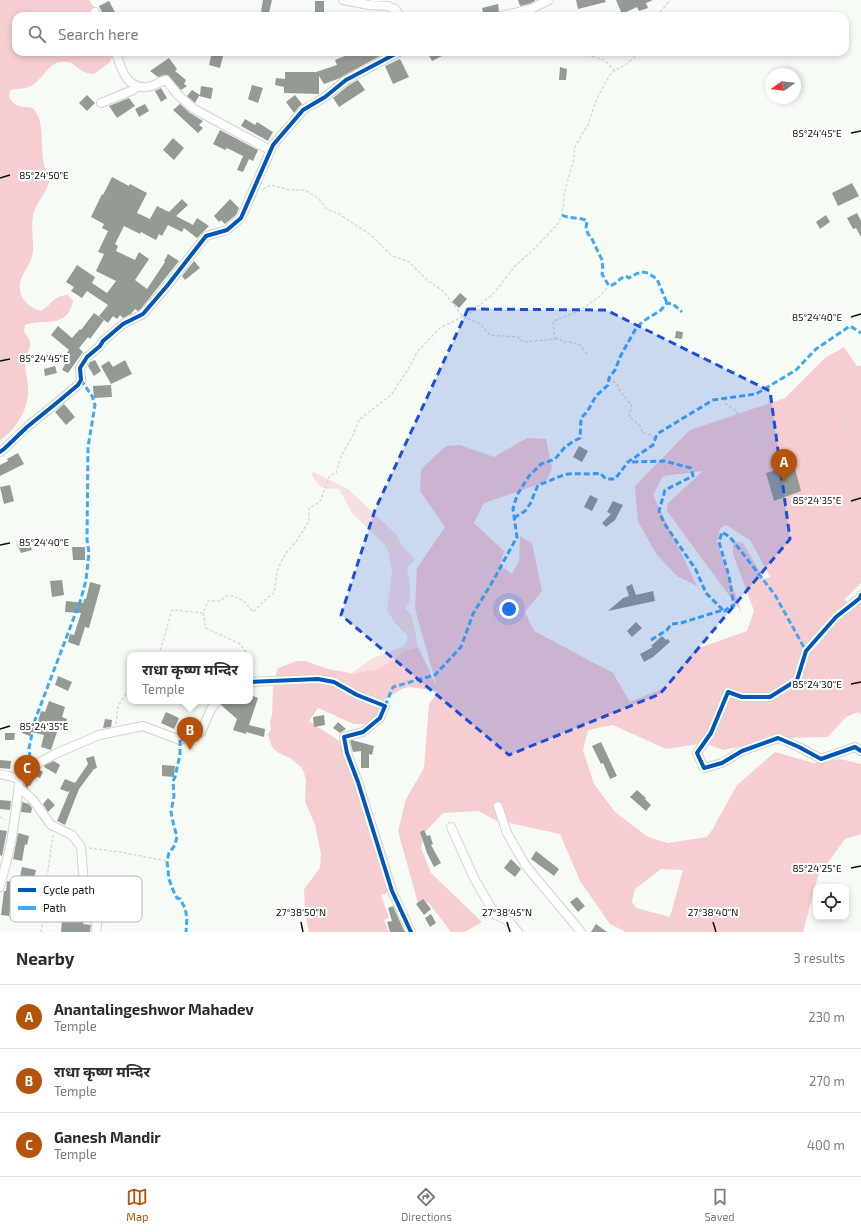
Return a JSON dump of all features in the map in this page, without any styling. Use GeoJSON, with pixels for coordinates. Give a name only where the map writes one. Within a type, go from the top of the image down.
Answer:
{"type":"FeatureCollection","features":[{"type":"Feature","properties":{"kind":"street"},"geometry":{"type":"LineString","coordinates":[[344,0],[368,5],[388,6],[395,9],[397,12]]}},
{"type":"Feature","properties":{"kind":"street"},"geometry":{"type":"LineString","coordinates":[[518,12],[530,9],[549,0]]}},
{"type":"Feature","properties":{"kind":"street"},"geometry":{"type":"LineString","coordinates":[[117,56],[122,72],[136,87]]}},
{"type":"Feature","properties":{"kind":"street"},"geometry":{"type":"LineString","coordinates":[[0,452],[27,427],[78,385],[81,380],[80,368],[87,357],[123,324],[143,314],[206,236],[228,230],[241,218],[270,150],[304,110],[325,97],[346,80],[391,56]]}},
{"type":"Feature","properties":{"kind":"street"},"geometry":{"type":"LineString","coordinates":[[102,103],[133,90],[136,87],[151,86],[166,80],[177,94],[194,109],[270,150]]}},
{"type":"Feature","properties":{"kind":"street"},"geometry":{"type":"LineString","coordinates":[[861,595],[860,598],[836,617],[806,651],[797,680],[770,697],[742,697],[728,692],[711,733],[697,752],[704,768],[722,764],[742,751],[778,738],[821,759],[855,747],[861,751]]}},
{"type":"Feature","properties":{"kind":"street"},"geometry":{"type":"LineString","coordinates":[[253,682],[318,679],[334,682],[357,695],[386,706],[380,718],[363,732],[344,737],[392,892],[411,932]]}},
{"type":"Feature","properties":{"kind":"street"},"geometry":{"type":"LineString","coordinates":[[18,778],[31,767],[55,754],[99,735],[143,726],[180,740],[201,732],[210,709],[214,704]]}},
{"type":"Feature","properties":{"kind":"street"},"geometry":{"type":"LineString","coordinates":[[0,774],[18,778]]}},
{"type":"Feature","properties":{"kind":"street"},"geometry":{"type":"LineString","coordinates":[[0,887],[11,843],[19,787],[18,778]]}},
{"type":"Feature","properties":{"kind":"street"},"geometry":{"type":"LineString","coordinates":[[19,787],[33,800],[51,825],[72,835],[81,847],[83,876]]}},
{"type":"Feature","properties":{"kind":"street"},"geometry":{"type":"LineString","coordinates":[[498,806],[507,833],[526,866],[581,932]]}},
{"type":"Feature","properties":{"kind":"street"},"geometry":{"type":"LineString","coordinates":[[451,827],[474,878],[490,906],[496,915],[510,921],[518,932]]}},
{"type":"Feature","properties":{"kind":"street"},"geometry":{"type":"LineString","coordinates":[[96,922],[97,924],[96,932]]}},
{"type":"Feature","properties":{"kind":"path"},"geometry":{"type":"LineString","coordinates":[[660,12],[670,0]]}},
{"type":"Feature","properties":{"kind":"path"},"geometry":{"type":"LineString","coordinates":[[590,56],[604,60],[615,71]]}},
{"type":"Feature","properties":{"kind":"path"},"geometry":{"type":"LineString","coordinates":[[246,652],[240,644],[206,628],[202,613],[208,602],[220,601],[228,595],[235,596],[244,601],[253,612],[268,596],[274,593],[277,572],[281,562],[309,521],[309,508],[320,502],[330,475],[336,473],[340,457],[353,435],[359,420],[392,394],[417,352],[436,332],[446,325],[470,313],[492,294],[516,265],[558,224],[562,215],[565,190],[573,162],[575,147],[588,125],[596,101],[611,73],[628,63],[636,56]]}},
{"type":"Feature","properties":{"kind":"path"},"geometry":{"type":"LineString","coordinates":[[261,191],[271,185],[290,190],[305,190],[312,194],[318,198],[327,209],[339,214],[371,234],[392,256],[408,261],[428,280],[443,291],[463,317],[479,323],[490,335],[518,337],[524,342],[560,339],[563,342],[571,342],[580,345],[588,355]]}},
{"type":"Feature","properties":{"kind":"path"},"geometry":{"type":"LineString","coordinates":[[555,339],[553,321],[579,312],[608,288]]}},
{"type":"Feature","properties":{"kind":"path"},"geometry":{"type":"LineString","coordinates":[[609,378],[618,384],[620,391],[632,406],[629,416],[640,427],[643,433],[650,435],[655,439]]}},
{"type":"Feature","properties":{"kind":"path"},"geometry":{"type":"LineString","coordinates":[[816,466],[824,462],[837,429],[843,423],[861,391]]}},
{"type":"Feature","properties":{"kind":"path"},"geometry":{"type":"LineString","coordinates":[[725,398],[725,403],[737,412],[739,420],[744,422],[749,427],[748,430],[757,447],[762,446],[776,466],[785,467]]}},
{"type":"Feature","properties":{"kind":"path"},"geometry":{"type":"LineString","coordinates":[[160,652],[172,610],[202,613]]}},
{"type":"Feature","properties":{"kind":"path"},"geometry":{"type":"LineString","coordinates":[[116,732],[118,706],[127,692]]}},
{"type":"Feature","properties":{"kind":"path"},"geometry":{"type":"LineString","coordinates":[[47,876],[51,841],[55,826]]}},
{"type":"Feature","properties":{"kind":"path"},"geometry":{"type":"LineString","coordinates":[[81,847],[120,852],[166,861]]}},
{"type":"Feature","properties":{"kind":"path"},"geometry":{"type":"LineString","coordinates":[[41,932],[43,922]]}},
{"type":"Feature","properties":{"kind":"highlighted area"},"geometry":{"type":"Polygon","coordinates":[[[468,309],[606,310],[770,391],[790,539],[660,694],[509,755],[341,615],[375,510],[468,309]]]}},
{"type":"Feature","properties":{"kind":"shaded area"},"geometry":{"type":"Polygon","coordinates":[[[0,0],[89,0],[97,12],[12,12],[12,56],[113,56],[109,63],[94,74],[82,71],[71,63],[56,63],[31,86],[10,90],[9,97],[11,101],[19,106],[33,108],[40,120],[44,165],[49,179],[48,187],[36,208],[33,217],[33,251],[31,260],[21,279],[21,295],[31,307],[41,311],[59,297],[68,295],[73,301],[66,316],[61,319],[25,325],[24,332],[30,342],[25,361],[28,387],[27,400],[23,414],[15,426],[0,440],[0,0]]]}},
{"type":"Feature","properties":{"kind":"shaded area"},"geometry":{"type":"Polygon","coordinates":[[[844,347],[857,366],[861,366],[861,583],[844,600],[856,605],[861,602],[861,715],[858,712],[846,717],[828,737],[779,738],[723,750],[705,743],[666,749],[613,725],[588,730],[583,750],[594,784],[615,812],[648,837],[668,843],[707,837],[737,785],[775,752],[814,763],[841,759],[861,764],[861,834],[845,839],[818,876],[816,884],[813,884],[813,895],[803,932],[626,932],[610,924],[580,881],[560,834],[495,820],[479,811],[443,813],[424,833],[421,848],[431,873],[482,922],[465,932],[451,932],[428,902],[419,907],[398,831],[406,799],[424,768],[429,704],[438,691],[409,687],[402,689],[384,700],[374,719],[369,724],[354,724],[318,708],[309,721],[341,742],[358,769],[397,890],[381,895],[389,918],[384,920],[389,932],[309,932],[305,913],[304,889],[320,868],[321,854],[315,825],[305,801],[306,780],[304,773],[301,767],[290,758],[277,752],[272,747],[268,735],[271,729],[270,722],[272,715],[273,687],[276,674],[278,668],[297,661],[305,661],[328,669],[350,674],[378,669],[404,651],[418,647],[437,687],[415,609],[417,568],[445,527],[420,491],[421,469],[446,446],[460,445],[494,457],[527,438],[546,439],[552,468],[546,482],[484,503],[474,523],[504,551],[500,565],[512,574],[519,561],[520,536],[532,543],[542,591],[525,612],[534,631],[613,673],[630,702],[666,687],[696,649],[747,631],[754,611],[733,554],[733,541],[743,543],[764,579],[770,577],[750,540],[726,525],[720,528],[717,542],[742,613],[667,511],[668,503],[703,471],[663,476],[653,495],[697,586],[677,576],[657,555],[638,522],[635,486],[690,430],[785,398],[825,358],[844,347]],[[661,869],[635,889],[632,902],[636,908],[670,917],[683,870],[661,869]]]}},
{"type":"Feature","properties":{"kind":"shaded area"},"geometry":{"type":"Polygon","coordinates":[[[314,472],[348,489],[397,535],[401,544],[415,560],[407,567],[410,586],[410,601],[405,608],[412,616],[418,647],[404,651],[378,669],[350,674],[373,658],[402,647],[407,642],[407,635],[394,622],[387,610],[392,572],[388,551],[385,545],[352,513],[339,489],[325,489],[320,486],[311,473],[314,472]]]}},
{"type":"Feature","properties":{"kind":"building"},"geometry":{"type":"Polygon","coordinates":[[[263,0],[272,0],[269,12],[261,12],[263,0]]]}},
{"type":"Feature","properties":{"kind":"building"},"geometry":{"type":"Polygon","coordinates":[[[518,0],[535,0],[535,1],[520,6],[518,0]]]}},
{"type":"Feature","properties":{"kind":"building"},"geometry":{"type":"Polygon","coordinates":[[[576,0],[605,0],[606,2],[578,9],[576,0]]]}},
{"type":"Feature","properties":{"kind":"building"},"geometry":{"type":"Polygon","coordinates":[[[616,0],[653,0],[646,3],[648,8],[639,11],[637,7],[626,12],[621,12],[616,0]]]}},
{"type":"Feature","properties":{"kind":"building"},"geometry":{"type":"Polygon","coordinates":[[[109,1],[115,12],[102,12],[99,6],[109,1]]]}},
{"type":"Feature","properties":{"kind":"building"},"geometry":{"type":"Polygon","coordinates":[[[315,1],[324,1],[324,12],[315,12],[315,1]]]}},
{"type":"Feature","properties":{"kind":"building"},"geometry":{"type":"Polygon","coordinates":[[[498,4],[499,11],[483,12],[482,8],[498,4]]]}},
{"type":"Feature","properties":{"kind":"building"},"geometry":{"type":"Polygon","coordinates":[[[211,56],[223,56],[220,68],[209,65],[211,56]]]}},
{"type":"Feature","properties":{"kind":"building"},"geometry":{"type":"Polygon","coordinates":[[[345,56],[380,56],[340,78],[324,84],[319,76],[319,94],[284,93],[284,87],[275,85],[276,78],[285,79],[285,72],[316,72],[337,65],[335,60],[345,56]]]}},
{"type":"Feature","properties":{"kind":"building"},"geometry":{"type":"Polygon","coordinates":[[[429,56],[442,56],[432,61],[429,56]]]}},
{"type":"Feature","properties":{"kind":"building"},"geometry":{"type":"Polygon","coordinates":[[[169,58],[177,69],[175,71],[186,80],[184,84],[187,86],[181,90],[168,75],[158,77],[150,71],[169,58]]]}},
{"type":"Feature","properties":{"kind":"building"},"geometry":{"type":"Polygon","coordinates":[[[400,59],[409,77],[393,84],[385,66],[400,59]]]}},
{"type":"Feature","properties":{"kind":"building"},"geometry":{"type":"Polygon","coordinates":[[[560,67],[567,69],[566,80],[559,80],[560,67]]]}},
{"type":"Feature","properties":{"kind":"building"},"geometry":{"type":"Polygon","coordinates":[[[358,80],[365,90],[339,107],[333,98],[349,85],[358,80]]]}},
{"type":"Feature","properties":{"kind":"building"},"geometry":{"type":"Polygon","coordinates":[[[252,85],[263,88],[258,103],[248,99],[252,85]]]}},
{"type":"Feature","properties":{"kind":"building"},"geometry":{"type":"Polygon","coordinates":[[[201,86],[213,88],[211,99],[199,96],[195,103],[187,96],[192,90],[200,95],[201,86]]]}},
{"type":"Feature","properties":{"kind":"building"},"geometry":{"type":"Polygon","coordinates":[[[161,88],[167,98],[161,102],[155,91],[161,88]]]}},
{"type":"Feature","properties":{"kind":"building"},"geometry":{"type":"Polygon","coordinates":[[[87,95],[95,103],[87,111],[79,103],[87,95]]]}},
{"type":"Feature","properties":{"kind":"building"},"geometry":{"type":"Polygon","coordinates":[[[295,95],[302,104],[294,113],[286,102],[295,95]]]}},
{"type":"Feature","properties":{"kind":"building"},"geometry":{"type":"Polygon","coordinates":[[[129,98],[135,106],[117,118],[109,106],[129,98]]]}},
{"type":"Feature","properties":{"kind":"building"},"geometry":{"type":"Polygon","coordinates":[[[145,104],[149,111],[139,117],[135,109],[145,104]]]}},
{"type":"Feature","properties":{"kind":"building"},"geometry":{"type":"Polygon","coordinates":[[[180,104],[190,113],[203,121],[199,125],[203,128],[198,133],[173,110],[180,104]]]}},
{"type":"Feature","properties":{"kind":"building"},"geometry":{"type":"Polygon","coordinates":[[[245,119],[255,125],[257,122],[273,132],[268,141],[241,126],[245,119]]]}},
{"type":"Feature","properties":{"kind":"building"},"geometry":{"type":"Polygon","coordinates":[[[220,130],[258,150],[253,161],[249,159],[243,172],[237,170],[243,156],[227,148],[225,150],[213,144],[220,130]]]}},
{"type":"Feature","properties":{"kind":"building"},"geometry":{"type":"Polygon","coordinates":[[[173,138],[184,148],[174,160],[163,150],[173,138]]]}},
{"type":"Feature","properties":{"kind":"building"},"geometry":{"type":"Polygon","coordinates":[[[112,177],[147,193],[137,213],[150,219],[157,206],[169,212],[182,199],[188,205],[176,216],[193,225],[197,218],[209,226],[197,238],[184,228],[182,232],[168,225],[162,236],[159,234],[156,240],[141,232],[140,234],[124,226],[115,244],[118,246],[116,251],[135,260],[139,252],[149,259],[135,280],[147,289],[165,262],[164,261],[168,254],[179,261],[140,310],[138,311],[135,309],[131,314],[123,318],[120,315],[117,319],[113,316],[108,323],[99,316],[108,305],[87,291],[82,298],[71,291],[74,287],[66,282],[77,265],[95,277],[92,283],[107,293],[116,281],[96,271],[104,254],[98,252],[108,231],[102,228],[104,224],[91,217],[112,177]]]}},
{"type":"Feature","properties":{"kind":"building"},"geometry":{"type":"Polygon","coordinates":[[[852,183],[859,196],[838,206],[832,193],[852,183]]]}},
{"type":"Feature","properties":{"kind":"building"},"geometry":{"type":"Polygon","coordinates":[[[230,199],[239,208],[236,215],[225,224],[221,220],[219,222],[214,216],[230,199]]]}},
{"type":"Feature","properties":{"kind":"building"},"geometry":{"type":"Polygon","coordinates":[[[857,213],[861,221],[861,237],[856,228],[853,229],[847,218],[857,213]]]}},
{"type":"Feature","properties":{"kind":"building"},"geometry":{"type":"Polygon","coordinates":[[[826,215],[830,222],[820,229],[816,222],[826,215]]]}},
{"type":"Feature","properties":{"kind":"building"},"geometry":{"type":"Polygon","coordinates":[[[194,261],[200,268],[185,280],[182,276],[194,261]]]}},
{"type":"Feature","properties":{"kind":"building"},"geometry":{"type":"Polygon","coordinates":[[[460,293],[467,299],[459,308],[452,302],[460,293]]]}},
{"type":"Feature","properties":{"kind":"building"},"geometry":{"type":"Polygon","coordinates":[[[94,313],[104,320],[90,339],[88,337],[79,348],[83,352],[68,373],[62,370],[69,357],[66,354],[69,350],[51,335],[58,326],[72,338],[80,329],[81,330],[94,313]]]}},
{"type":"Feature","properties":{"kind":"building"},"geometry":{"type":"Polygon","coordinates":[[[676,331],[683,332],[682,339],[675,338],[676,331]]]}},
{"type":"Feature","properties":{"kind":"building"},"geometry":{"type":"Polygon","coordinates":[[[95,360],[101,371],[94,376],[88,366],[90,362],[95,360]]]}},
{"type":"Feature","properties":{"kind":"building"},"geometry":{"type":"Polygon","coordinates":[[[125,360],[132,374],[111,384],[101,366],[109,361],[113,367],[125,360]]]}},
{"type":"Feature","properties":{"kind":"building"},"geometry":{"type":"Polygon","coordinates":[[[55,366],[57,373],[45,376],[44,369],[55,366]]]}},
{"type":"Feature","properties":{"kind":"building"},"geometry":{"type":"Polygon","coordinates":[[[111,385],[112,397],[94,398],[93,386],[111,385]]]}},
{"type":"Feature","properties":{"kind":"building"},"geometry":{"type":"Polygon","coordinates":[[[64,404],[75,417],[66,425],[55,412],[64,404]]]}},
{"type":"Feature","properties":{"kind":"building"},"geometry":{"type":"Polygon","coordinates":[[[579,446],[588,451],[582,462],[573,457],[579,446]]]}},
{"type":"Feature","properties":{"kind":"building"},"geometry":{"type":"Polygon","coordinates":[[[18,453],[24,464],[0,476],[0,465],[18,453]]]}},
{"type":"Feature","properties":{"kind":"building"},"geometry":{"type":"Polygon","coordinates":[[[794,465],[801,491],[774,501],[766,473],[794,465]]]}},
{"type":"Feature","properties":{"kind":"building"},"geometry":{"type":"Polygon","coordinates":[[[10,485],[14,501],[4,504],[0,487],[10,485]]]}},
{"type":"Feature","properties":{"kind":"building"},"geometry":{"type":"Polygon","coordinates":[[[590,495],[598,499],[592,511],[584,507],[590,495]]]}},
{"type":"Feature","properties":{"kind":"building"},"geometry":{"type":"Polygon","coordinates":[[[613,501],[623,505],[615,520],[606,527],[602,523],[611,514],[607,512],[613,501]]]}},
{"type":"Feature","properties":{"kind":"building"},"geometry":{"type":"Polygon","coordinates":[[[28,539],[32,550],[21,553],[17,544],[28,539]]]}},
{"type":"Feature","properties":{"kind":"building"},"geometry":{"type":"Polygon","coordinates":[[[72,547],[85,547],[85,560],[73,560],[72,547]]]}},
{"type":"Feature","properties":{"kind":"building"},"geometry":{"type":"Polygon","coordinates":[[[62,580],[64,595],[52,597],[50,581],[62,580]]]}},
{"type":"Feature","properties":{"kind":"building"},"geometry":{"type":"Polygon","coordinates":[[[90,582],[101,585],[89,628],[85,627],[79,646],[68,642],[70,634],[74,635],[81,613],[65,612],[66,601],[83,603],[84,599],[86,599],[90,582]]]}},
{"type":"Feature","properties":{"kind":"building"},"geometry":{"type":"Polygon","coordinates":[[[632,584],[636,595],[653,591],[655,601],[608,611],[623,598],[629,596],[626,587],[632,584]]]}},
{"type":"Feature","properties":{"kind":"building"},"geometry":{"type":"Polygon","coordinates":[[[636,622],[642,628],[632,637],[627,631],[636,622]]]}},
{"type":"Feature","properties":{"kind":"building"},"geometry":{"type":"Polygon","coordinates":[[[662,636],[670,642],[653,657],[644,662],[640,654],[653,647],[651,646],[662,636]]]}},
{"type":"Feature","properties":{"kind":"building"},"geometry":{"type":"Polygon","coordinates":[[[58,676],[72,682],[68,691],[55,685],[58,676]]]}},
{"type":"Feature","properties":{"kind":"building"},"geometry":{"type":"Polygon","coordinates":[[[253,696],[258,698],[249,725],[265,729],[264,737],[233,730],[237,719],[221,705],[253,704],[253,696]]]}},
{"type":"Feature","properties":{"kind":"building"},"geometry":{"type":"Polygon","coordinates":[[[49,701],[65,707],[62,717],[67,719],[64,730],[58,729],[51,750],[41,747],[44,735],[31,732],[30,736],[22,733],[26,721],[37,725],[41,711],[45,712],[49,701]]]}},
{"type":"Feature","properties":{"kind":"building"},"geometry":{"type":"Polygon","coordinates":[[[166,712],[179,718],[174,729],[161,723],[166,712]]]}},
{"type":"Feature","properties":{"kind":"building"},"geometry":{"type":"Polygon","coordinates":[[[324,715],[325,725],[314,727],[313,717],[324,715]]]}},
{"type":"Feature","properties":{"kind":"building"},"geometry":{"type":"Polygon","coordinates":[[[105,719],[112,720],[111,727],[103,728],[105,719]]]}},
{"type":"Feature","properties":{"kind":"building"},"geometry":{"type":"Polygon","coordinates":[[[338,722],[346,729],[340,733],[333,728],[338,722]]]}},
{"type":"Feature","properties":{"kind":"building"},"geometry":{"type":"Polygon","coordinates":[[[5,733],[15,733],[14,740],[5,740],[5,733]]]}},
{"type":"Feature","properties":{"kind":"building"},"geometry":{"type":"Polygon","coordinates":[[[352,740],[374,746],[372,755],[369,754],[369,768],[361,768],[361,751],[353,752],[350,741],[352,740]]]}},
{"type":"Feature","properties":{"kind":"building"},"geometry":{"type":"Polygon","coordinates":[[[601,742],[617,776],[610,779],[603,763],[601,764],[592,746],[601,742]]]}},
{"type":"Feature","properties":{"kind":"building"},"geometry":{"type":"Polygon","coordinates":[[[94,756],[97,768],[94,769],[79,789],[65,825],[57,821],[70,790],[68,792],[60,789],[65,779],[75,783],[88,764],[86,758],[94,756]]]}},
{"type":"Feature","properties":{"kind":"building"},"geometry":{"type":"Polygon","coordinates":[[[0,760],[11,761],[10,769],[0,768],[0,760]]]}},
{"type":"Feature","properties":{"kind":"building"},"geometry":{"type":"Polygon","coordinates":[[[54,761],[60,765],[56,774],[44,767],[45,765],[54,761]]]}},
{"type":"Feature","properties":{"kind":"building"},"geometry":{"type":"Polygon","coordinates":[[[162,765],[175,766],[174,777],[162,776],[162,765]]]}},
{"type":"Feature","properties":{"kind":"building"},"geometry":{"type":"Polygon","coordinates":[[[38,769],[43,772],[40,778],[34,775],[38,769]]]}},
{"type":"Feature","properties":{"kind":"building"},"geometry":{"type":"Polygon","coordinates":[[[31,774],[35,777],[30,786],[23,781],[31,774]]]}},
{"type":"Feature","properties":{"kind":"building"},"geometry":{"type":"Polygon","coordinates":[[[637,790],[651,805],[646,811],[630,797],[637,790]]]}},
{"type":"Feature","properties":{"kind":"building"},"geometry":{"type":"Polygon","coordinates":[[[48,798],[55,805],[48,812],[43,804],[48,798]]]}},
{"type":"Feature","properties":{"kind":"building"},"geometry":{"type":"Polygon","coordinates":[[[0,800],[11,801],[10,810],[0,809],[0,800]]]}},
{"type":"Feature","properties":{"kind":"building"},"geometry":{"type":"Polygon","coordinates":[[[22,802],[29,804],[32,808],[31,813],[21,812],[22,802]]]}},
{"type":"Feature","properties":{"kind":"building"},"geometry":{"type":"Polygon","coordinates":[[[0,830],[7,831],[2,856],[0,855],[0,830]]]}},
{"type":"Feature","properties":{"kind":"building"},"geometry":{"type":"Polygon","coordinates":[[[424,830],[427,836],[430,835],[433,844],[431,845],[441,863],[434,867],[427,853],[420,832],[424,830]]]}},
{"type":"Feature","properties":{"kind":"building"},"geometry":{"type":"Polygon","coordinates":[[[18,833],[29,836],[27,845],[25,844],[22,861],[13,859],[18,833]]]}},
{"type":"Feature","properties":{"kind":"building"},"geometry":{"type":"Polygon","coordinates":[[[536,851],[559,869],[554,876],[531,859],[536,851]]]}},
{"type":"Feature","properties":{"kind":"building"},"geometry":{"type":"Polygon","coordinates":[[[511,859],[521,869],[515,877],[504,868],[511,859]]]}},
{"type":"Feature","properties":{"kind":"building"},"geometry":{"type":"Polygon","coordinates":[[[22,867],[36,870],[35,876],[20,876],[22,867]]]}},
{"type":"Feature","properties":{"kind":"building"},"geometry":{"type":"Polygon","coordinates":[[[7,881],[10,882],[9,916],[1,915],[4,891],[6,891],[7,881]]]}},
{"type":"Feature","properties":{"kind":"building"},"geometry":{"type":"Polygon","coordinates":[[[577,897],[585,906],[578,912],[570,902],[577,897]]]}},
{"type":"Feature","properties":{"kind":"building"},"geometry":{"type":"Polygon","coordinates":[[[423,899],[431,909],[424,915],[416,904],[423,899]]]}},
{"type":"Feature","properties":{"kind":"building"},"geometry":{"type":"Polygon","coordinates":[[[393,906],[405,932],[390,932],[387,922],[392,921],[388,908],[393,906]]]}},
{"type":"Feature","properties":{"kind":"building"},"geometry":{"type":"Polygon","coordinates":[[[431,914],[436,923],[430,927],[425,918],[431,914]]]}},
{"type":"Feature","properties":{"kind":"building"},"geometry":{"type":"Polygon","coordinates":[[[62,922],[84,922],[83,924],[91,925],[90,932],[61,932],[62,922]]]}},
{"type":"Feature","properties":{"kind":"building"},"geometry":{"type":"Polygon","coordinates":[[[596,924],[607,932],[591,932],[596,924]]]}},
{"type":"Feature","properties":{"kind":"marked path"},"geometry":{"type":"LineString","coordinates":[[562,215],[587,221],[586,228],[588,234],[591,237],[602,260],[602,274],[609,286],[626,276],[629,278],[642,272],[648,273],[657,279],[667,303]]}},
{"type":"Feature","properties":{"kind":"marked path"},"geometry":{"type":"LineString","coordinates":[[385,706],[393,687],[435,675],[461,647],[473,614],[517,537],[513,509],[517,495],[529,476],[541,464],[555,459],[565,447],[580,438],[581,418],[587,412],[596,396],[608,385],[609,378],[615,370],[621,355],[635,330],[642,322],[661,310],[667,303],[673,304],[682,312]]}},
{"type":"Feature","properties":{"kind":"marked path"},"geometry":{"type":"LineString","coordinates":[[723,610],[706,593],[696,570],[664,523],[659,511],[665,490],[693,476],[691,468],[664,461],[628,462],[653,445],[657,434],[713,400],[756,394],[796,370],[816,349],[850,326],[861,333]]}},
{"type":"Feature","properties":{"kind":"marked path"},"geometry":{"type":"LineString","coordinates":[[31,767],[29,748],[35,720],[81,599],[86,580],[89,553],[87,540],[88,447],[95,405],[92,396],[81,380]]}},
{"type":"Feature","properties":{"kind":"marked path"},"geometry":{"type":"LineString","coordinates":[[514,518],[525,511],[530,504],[538,485],[568,474],[600,473],[606,479],[615,479],[628,462]]}},
{"type":"Feature","properties":{"kind":"marked path"},"geometry":{"type":"LineString","coordinates":[[651,640],[667,630],[671,624],[681,623],[723,610],[725,611],[730,606],[734,606],[729,576],[719,542],[722,532],[730,537],[775,595],[806,651]]}},
{"type":"Feature","properties":{"kind":"marked path"},"geometry":{"type":"LineString","coordinates":[[180,740],[180,755],[173,781],[174,796],[171,812],[177,836],[175,845],[169,853],[167,861],[169,879],[173,890],[185,908],[187,918],[186,932]]}},
{"type":"Feature","properties":{"kind":"cycle path"},"geometry":{"type":"LineString","coordinates":[[0,452],[27,427],[78,385],[81,380],[80,368],[87,357],[123,324],[143,314],[206,236],[227,230],[241,218],[273,145],[303,110],[325,97],[346,80],[391,56]]}},
{"type":"Feature","properties":{"kind":"cycle path"},"geometry":{"type":"LineString","coordinates":[[861,595],[860,598],[836,617],[806,651],[797,680],[770,697],[742,697],[728,692],[711,733],[697,753],[704,768],[722,763],[742,751],[778,738],[821,759],[855,747],[861,751]]}},
{"type":"Feature","properties":{"kind":"cycle path"},"geometry":{"type":"LineString","coordinates":[[253,682],[318,679],[334,682],[357,695],[385,706],[380,718],[363,732],[344,737],[347,753],[358,782],[392,891],[411,932]]}},
{"type":"Feature","properties":{"kind":"place","name":"Anantalingeshwor Mahadev"},"geometry":{"type":"Point","coordinates":[784,482]}},
{"type":"Feature","properties":{"kind":"place","name":"राधा कृष्ण मन्दिर"},"geometry":{"type":"Point","coordinates":[190,750]}},
{"type":"Feature","properties":{"kind":"place","name":"Ganesh Mandir"},"geometry":{"type":"Point","coordinates":[27,788]}}]}
